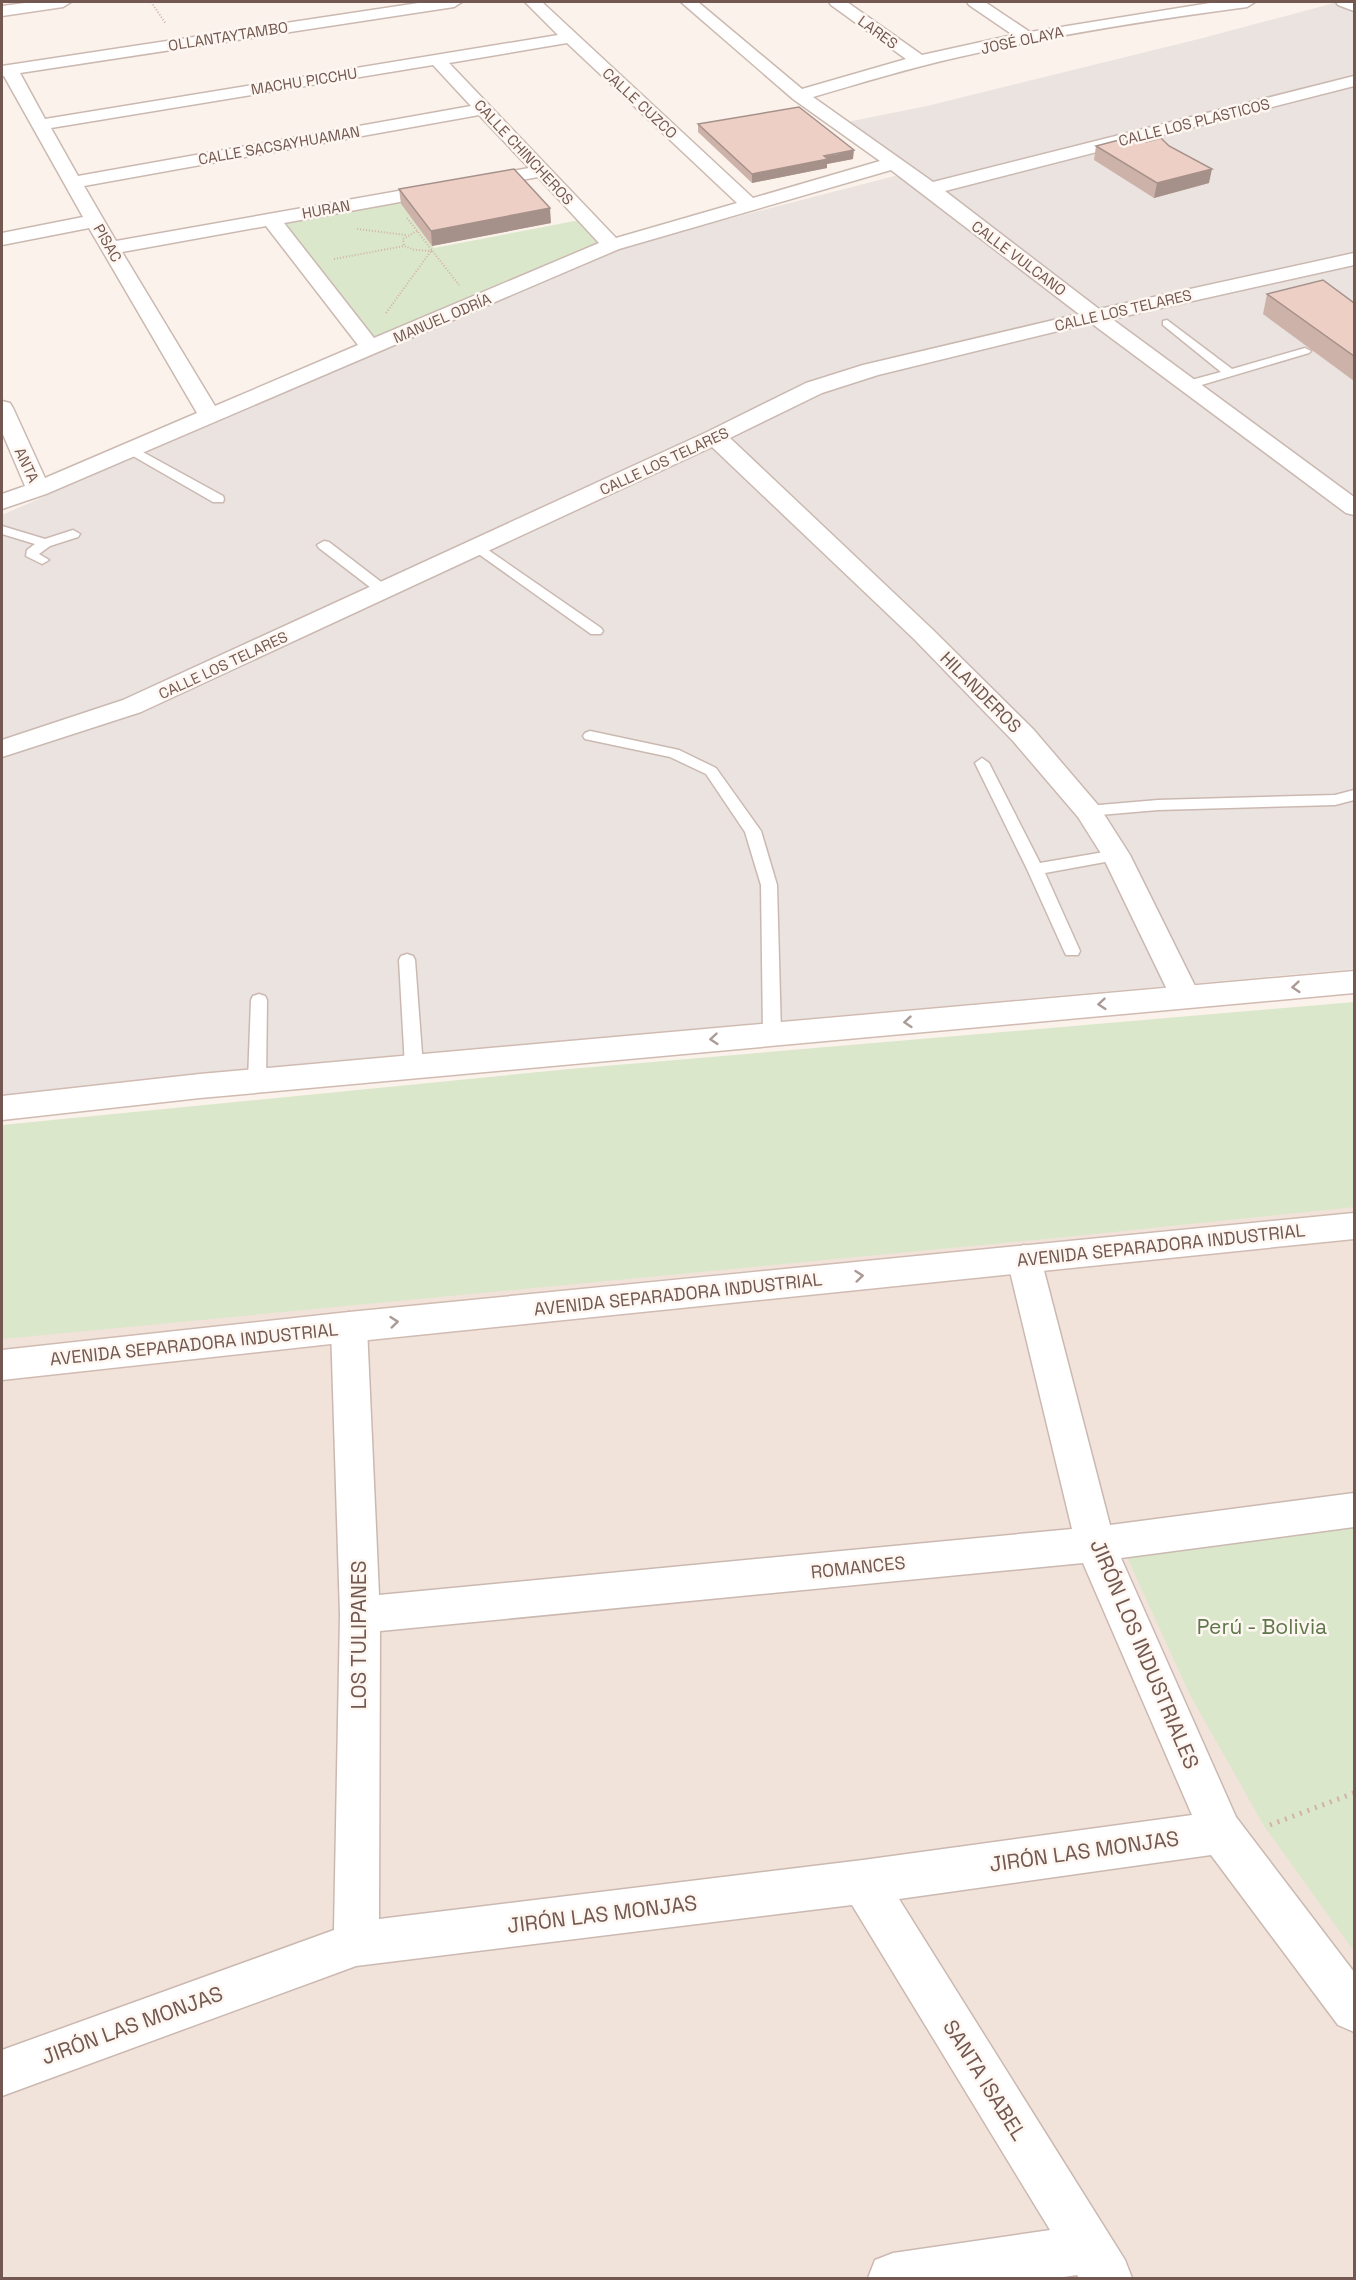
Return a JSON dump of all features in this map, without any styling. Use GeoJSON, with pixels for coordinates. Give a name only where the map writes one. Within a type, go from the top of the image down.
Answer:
{"type":"FeatureCollection","features":[{"type":"Feature","properties":{"kind":"street"},"geometry":{"type":"LineString","coordinates":[[2,11],[63,2]]}},
{"type":"Feature","properties":{"kind":"street","name":"OLLANTAYTAMBO"},"geometry":{"type":"LineString","coordinates":[[5,71],[454,2]]}},
{"type":"Feature","properties":{"kind":"street","name":"CALLE CUZCO"},"geometry":{"type":"LineString","coordinates":[[532,2],[749,204]]}},
{"type":"Feature","properties":{"kind":"street","name":"CALLE VULCANO"},"geometry":{"type":"LineString","coordinates":[[689,2],[800,95],[930,189],[1095,316],[1354,508]]}},
{"type":"Feature","properties":{"kind":"street","name":"LARES"},"geometry":{"type":"LineString","coordinates":[[837,2],[919,62]]}},
{"type":"Feature","properties":{"kind":"street"},"geometry":{"type":"LineString","coordinates":[[975,2],[1028,38]]}},
{"type":"Feature","properties":{"kind":"street","name":"JOSÉ OLAYA"},"geometry":{"type":"LineString","coordinates":[[800,95],[919,62],[1028,38],[1138,16],[1247,2]]}},
{"type":"Feature","properties":{"kind":"street"},"geometry":{"type":"LineString","coordinates":[[1344,2],[1354,6]]}},
{"type":"Feature","properties":{"kind":"street"},"geometry":{"type":"LineString","coordinates":[[1123,6],[1138,16]]}},
{"type":"Feature","properties":{"kind":"street","name":"MACHU PICCHU"},"geometry":{"type":"LineString","coordinates":[[39,125],[569,38]]}},
{"type":"Feature","properties":{"kind":"street","name":"CALLE CHINCHEROS"},"geometry":{"type":"LineString","coordinates":[[436,59],[612,245]]}},
{"type":"Feature","properties":{"kind":"street","name":"PISAC"},"geometry":{"type":"LineString","coordinates":[[5,71],[74,182],[110,248],[209,415]]}},
{"type":"Feature","properties":{"kind":"street","name":"CALLE LOS PLASTICOS"},"geometry":{"type":"LineString","coordinates":[[930,189],[1354,81]]}},
{"type":"Feature","properties":{"kind":"street","name":"CALLE SACSAYHUAMAN"},"geometry":{"type":"LineString","coordinates":[[74,182],[484,109]]}},
{"type":"Feature","properties":{"kind":"street","name":"MANUEL ODRÍA"},"geometry":{"type":"LineString","coordinates":[[2,502],[38,489],[612,245],[894,163]]}},
{"type":"Feature","properties":{"kind":"street","name":"HURAN"},"geometry":{"type":"LineString","coordinates":[[110,248],[542,171]]}},
{"type":"Feature","properties":{"kind":"street"},"geometry":{"type":"LineString","coordinates":[[272,219],[371,348]]}},
{"type":"Feature","properties":{"kind":"street"},"geometry":{"type":"LineString","coordinates":[[2,239],[95,221]]}},
{"type":"Feature","properties":{"kind":"street","name":"CALLE LOS TELARES"},"geometry":{"type":"LineString","coordinates":[[2,749],[132,706],[384,591],[825,384],[871,370],[1095,316],[1354,259]]}},
{"type":"Feature","properties":{"kind":"street","name":"ANTA"},"geometry":{"type":"LineString","coordinates":[[2,408],[38,489]]}},
{"type":"Feature","properties":{"kind":"street","name":"HILANDEROS"},"geometry":{"type":"LineString","coordinates":[[715,437],[940,651],[1023,735],[1088,811],[1116,855],[1185,996]]}},
{"type":"Feature","properties":{"kind":"street"},"geometry":{"type":"LineString","coordinates":[[2,1108],[414,1066],[1354,982]]}},
{"type":"Feature","properties":{"kind":"street","name":"AVENIDA SEPARADORA INDUSTRIAL"},"geometry":{"type":"LineString","coordinates":[[2,1365],[349,1326],[1354,1226]]}},
{"type":"Feature","properties":{"kind":"street","name":"JIRÓN LOS INDUSTRIALES"},"geometry":{"type":"LineString","coordinates":[[1024,1259],[1095,1544],[1221,1832],[1354,2009]]}},
{"type":"Feature","properties":{"kind":"street","name":"LOS TULIPANES"},"geometry":{"type":"LineString","coordinates":[[349,1326],[360,1615],[356,1944]]}},
{"type":"Feature","properties":{"kind":"street","name":"ROMANCES"},"geometry":{"type":"LineString","coordinates":[[360,1615],[1095,1544],[1354,1510]]}},
{"type":"Feature","properties":{"kind":"street","name":"JIRÓN LAS MONJAS"},"geometry":{"type":"LineString","coordinates":[[2,2073],[356,1944],[863,1881],[1221,1832]]}},
{"type":"Feature","properties":{"kind":"street","name":"SANTA ISABEL"},"geometry":{"type":"LineString","coordinates":[[863,1881],[1098,2264]]}},
{"type":"Feature","properties":{"kind":"street"},"geometry":{"type":"LineString","coordinates":[[893,2278],[1098,2264]]}},
{"type":"Feature","properties":{"kind":"lane"},"geometry":{"type":"LineString","coordinates":[[1167,323],[1230,373]]}},
{"type":"Feature","properties":{"kind":"lane"},"geometry":{"type":"LineString","coordinates":[[1188,385],[1305,351]]}},
{"type":"Feature","properties":{"kind":"lane"},"geometry":{"type":"LineString","coordinates":[[130,449],[218,499]]}},
{"type":"Feature","properties":{"kind":"lane"},"geometry":{"type":"LineString","coordinates":[[2,531],[45,543]]}},
{"type":"Feature","properties":{"kind":"lane"},"geometry":{"type":"LineString","coordinates":[[42,560],[32,555],[45,543],[72,534]]}},
{"type":"Feature","properties":{"kind":"lane"},"geometry":{"type":"LineString","coordinates":[[324,545],[384,591]]}},
{"type":"Feature","properties":{"kind":"lane"},"geometry":{"type":"LineString","coordinates":[[478,547],[596,631]]}},
{"type":"Feature","properties":{"kind":"lane"},"geometry":{"type":"LineString","coordinates":[[590,736],[674,753],[711,771],[753,831],[769,885],[772,1034]]}},
{"type":"Feature","properties":{"kind":"lane"},"geometry":{"type":"LineString","coordinates":[[982,763],[1035,869],[1072,951]]}},
{"type":"Feature","properties":{"kind":"lane"},"geometry":{"type":"LineString","coordinates":[[1088,811],[1158,805],[1335,800],[1354,795]]}},
{"type":"Feature","properties":{"kind":"lane"},"geometry":{"type":"LineString","coordinates":[[1035,869],[1116,855]]}},
{"type":"Feature","properties":{"kind":"lane"},"geometry":{"type":"LineString","coordinates":[[407,960],[414,1066]]}},
{"type":"Feature","properties":{"kind":"lane"},"geometry":{"type":"LineString","coordinates":[[257,1081],[259,1000]]}},
{"type":"Feature","properties":{"kind":"path"},"geometry":{"type":"LineString","coordinates":[[402,212],[465,293]]}},
{"type":"Feature","properties":{"kind":"path"},"geometry":{"type":"LineString","coordinates":[[404,246],[402,238],[417,231]]}},
{"type":"Feature","properties":{"kind":"path"},"geometry":{"type":"LineString","coordinates":[[324,261],[404,246],[415,250],[431,251]]}},
{"type":"Feature","properties":{"kind":"path"},"geometry":{"type":"LineString","coordinates":[[382,318],[431,251]]}},
{"type":"Feature","properties":{"kind":"path"},"geometry":{"type":"LineString","coordinates":[[1270,1825],[1354,1793]]}},
{"type":"Feature","properties":{"kind":"shaded area"},"geometry":{"type":"Polygon","coordinates":[[[1338,2],[1354,2],[1354,969],[680,1030],[2,1099],[2,515],[615,248],[914,171],[847,122],[927,106],[1338,2]]]}},
{"type":"Feature","properties":{"kind":"shaded area"},"geometry":{"type":"Polygon","coordinates":[[[1354,1103],[1354,2278],[2,2278],[2,1197],[1354,1103]]]}},
{"type":"Feature","properties":{"kind":"green space"},"geometry":{"type":"Polygon","coordinates":[[[397,199],[434,248],[580,220],[601,241],[371,340],[280,220],[397,199]]]}},
{"type":"Feature","properties":{"kind":"green space"},"geometry":{"type":"Polygon","coordinates":[[[1354,1002],[1354,1207],[2,1339],[2,1125],[570,1069],[1354,1002]]]}},
{"type":"Feature","properties":{"kind":"green space","name":"Perú - Bolivia"},"geometry":{"type":"Polygon","coordinates":[[[1354,1521],[1354,1951],[1264,1826],[1190,1695],[1127,1557],[1129,1546],[1354,1521]]]}},
{"type":"Feature","properties":{"kind":"building"},"geometry":{"type":"Polygon","coordinates":[[[799,107],[854,150],[824,156],[828,159],[752,174],[698,124],[799,107]]]}},
{"type":"Feature","properties":{"kind":"building"},"geometry":{"type":"Polygon","coordinates":[[[1134,136],[1146,142],[1161,138],[1169,146],[1212,169],[1157,183],[1096,146],[1134,136]]]}},
{"type":"Feature","properties":{"kind":"building"},"geometry":{"type":"Polygon","coordinates":[[[514,169],[550,208],[431,231],[399,189],[514,169]]]}},
{"type":"Feature","properties":{"kind":"building"},"geometry":{"type":"Polygon","coordinates":[[[1323,280],[1354,303],[1354,356],[1267,294],[1323,280]]]}}]}
